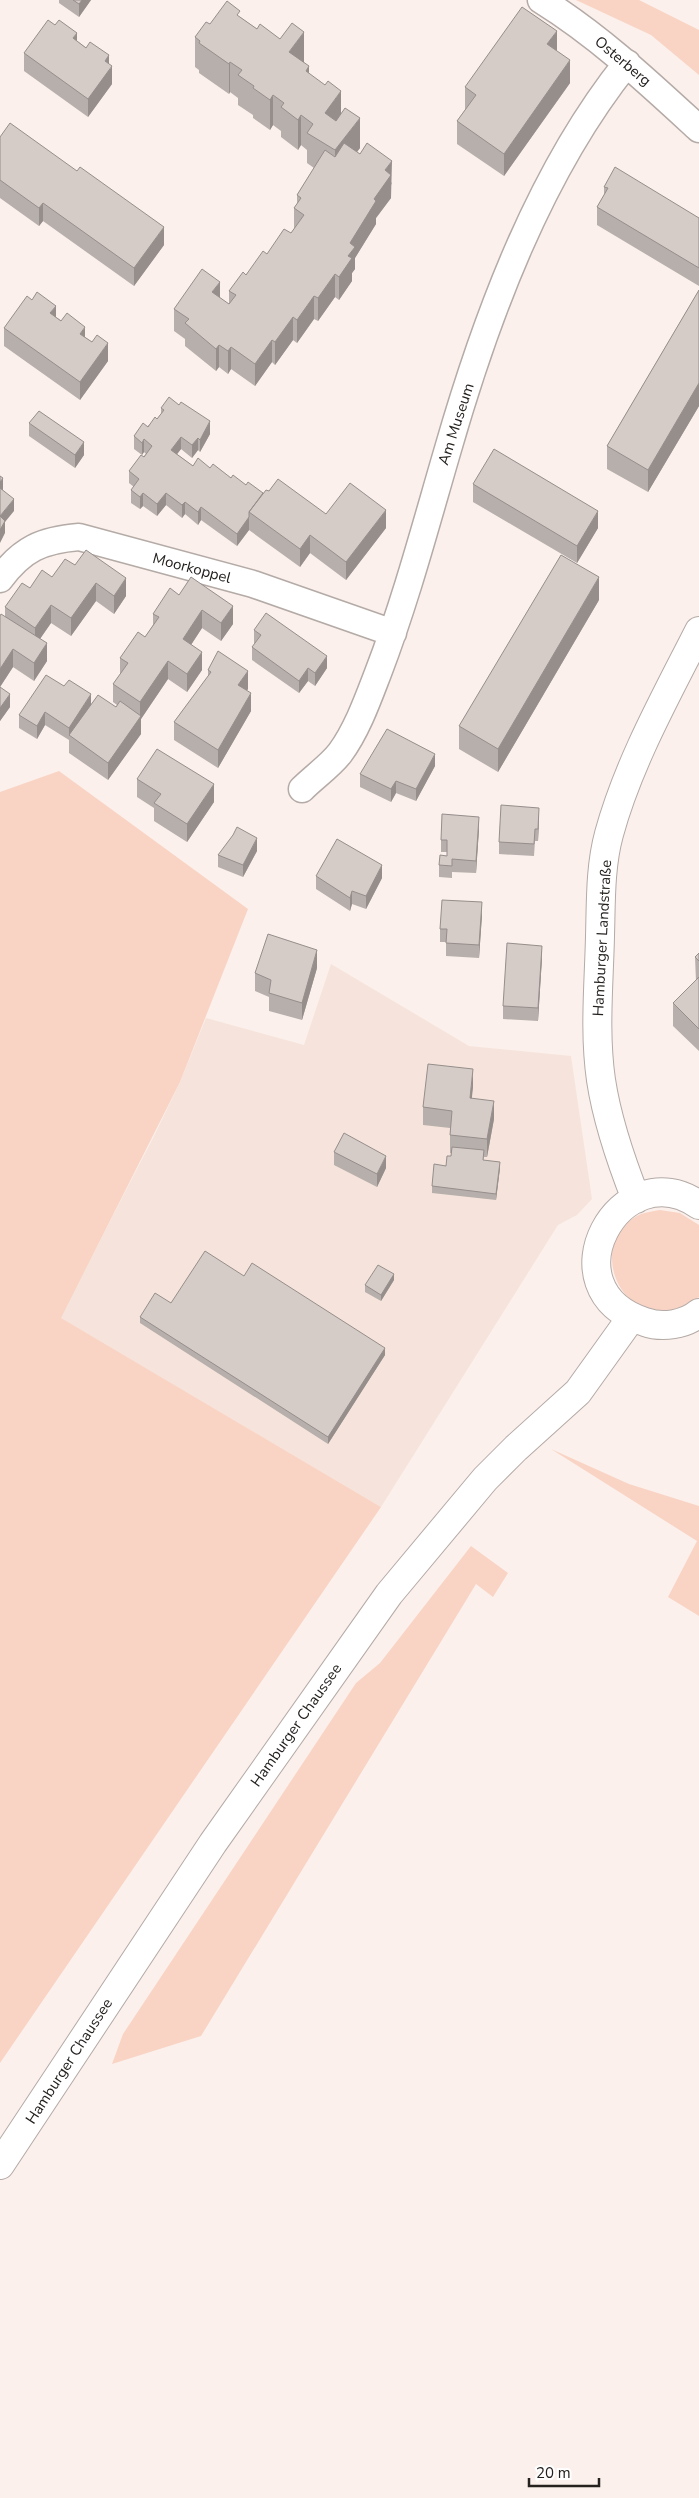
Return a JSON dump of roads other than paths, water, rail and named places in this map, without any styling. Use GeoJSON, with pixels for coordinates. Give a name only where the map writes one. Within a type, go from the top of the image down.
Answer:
{"type":"FeatureCollection","features":[{"type":"Feature","properties":{"kind":"main road","name":"Hamburger Landstraße"},"geometry":{"type":"LineString","coordinates":[[636,1199],[612,1129],[601,1079],[598,1031],[602,875],[608,836],[620,800],[647,737],[699,631]]}},
{"type":"Feature","properties":{"kind":"main road"},"geometry":{"type":"LineString","coordinates":[[699,1206],[678,1196],[657,1194],[636,1199],[620,1208],[608,1222],[599,1239],[596,1257],[598,1275],[605,1292],[616,1307],[631,1318],[653,1325],[675,1324],[699,1313]]}},
{"type":"Feature","properties":{"kind":"main road","name":"Hamburger Chaussee"},"geometry":{"type":"LineString","coordinates":[[0,2165],[213,1843],[389,1594],[485,1479],[578,1392],[631,1318]]}},
{"type":"Feature","properties":{"kind":"street","name":"Osterberg"},"geometry":{"type":"LineString","coordinates":[[541,0],[572,19],[627,63],[699,129]]}},
{"type":"Feature","properties":{"kind":"street","name":"Am Museum"},"geometry":{"type":"LineString","coordinates":[[302,789],[340,753],[365,707],[394,633],[450,441],[498,298],[527,229],[561,164],[609,86],[627,63]]}},
{"type":"Feature","properties":{"kind":"street","name":"Moorkoppel"},"geometry":{"type":"LineString","coordinates":[[0,579],[9,567],[29,549],[56,539],[79,537],[253,584],[394,633]]}}]}
